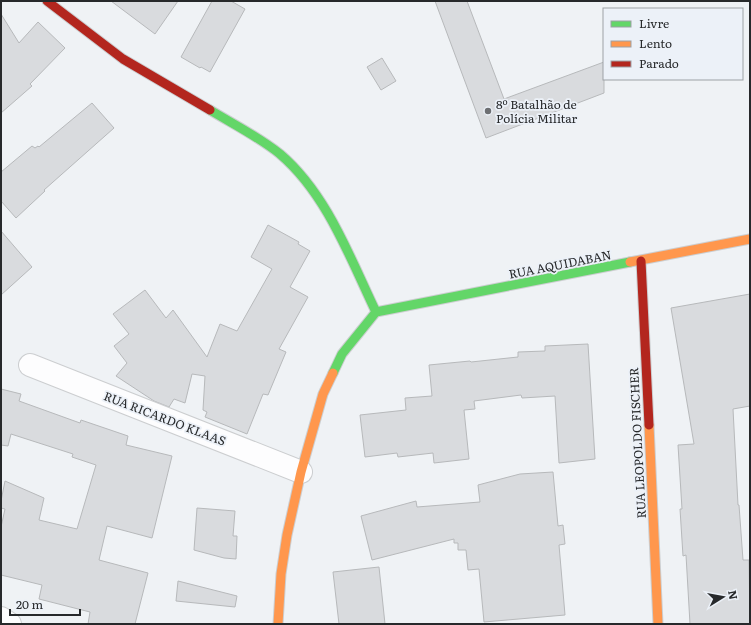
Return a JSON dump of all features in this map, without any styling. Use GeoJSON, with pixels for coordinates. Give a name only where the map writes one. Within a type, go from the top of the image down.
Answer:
{"type":"FeatureCollection","features":[{"type":"Feature","properties":{"kind":"street"},"geometry":{"type":"LineString","coordinates":[[47,1],[123,59],[263,142],[281,156],[303,179],[321,203],[336,229],[376,312],[342,354],[327,388],[301,472],[287,535],[281,574],[278,624]]}},
{"type":"Feature","properties":{"kind":"street","name":"RUA AQUIDABAN"},"geometry":{"type":"LineString","coordinates":[[376,312],[750,239]]}},
{"type":"Feature","properties":{"kind":"street","name":"RUA LEOPOLDO FISCHER"},"geometry":{"type":"LineString","coordinates":[[641,260],[658,624]]}},
{"type":"Feature","properties":{"kind":"street","name":"RUA RICARDO KLAAS"},"geometry":{"type":"LineString","coordinates":[[30,365],[301,472]]}},
{"type":"Feature","properties":{"kind":"street"},"geometry":{"type":"LineString","coordinates":[[1,618],[10,624]]}},
{"type":"Feature","properties":{"kind":"building"},"geometry":{"type":"Polygon","coordinates":[[[111,1],[178,1],[155,34],[111,1]]]}},
{"type":"Feature","properties":{"kind":"building"},"geometry":{"type":"Polygon","coordinates":[[[212,1],[231,1],[245,9],[210,72],[181,57],[212,1]]]}},
{"type":"Feature","properties":{"kind":"building"},"geometry":{"type":"Polygon","coordinates":[[[435,1],[467,1],[504,99],[603,62],[604,93],[486,138],[435,1]]]}},
{"type":"Feature","properties":{"kind":"building"},"geometry":{"type":"Polygon","coordinates":[[[1,14],[19,43],[38,22],[65,48],[30,84],[32,86],[1,113],[1,14]]]}},
{"type":"Feature","properties":{"kind":"building"},"geometry":{"type":"Polygon","coordinates":[[[382,58],[396,81],[381,90],[367,67],[382,58]]]}},
{"type":"Feature","properties":{"kind":"building"},"geometry":{"type":"Polygon","coordinates":[[[92,103],[114,128],[44,190],[45,191],[16,218],[1,201],[1,172],[32,146],[35,148],[38,146],[39,147],[92,103]]]}},
{"type":"Feature","properties":{"kind":"building"},"geometry":{"type":"Polygon","coordinates":[[[268,225],[299,242],[298,244],[310,251],[290,287],[308,297],[279,349],[286,352],[268,395],[263,394],[247,434],[205,417],[207,412],[203,410],[205,376],[192,374],[185,403],[174,399],[169,407],[154,401],[116,376],[127,363],[114,346],[129,334],[113,314],[145,290],[166,318],[173,310],[207,357],[220,324],[237,331],[272,269],[251,257],[268,225]]]}},
{"type":"Feature","properties":{"kind":"building"},"geometry":{"type":"Polygon","coordinates":[[[1,231],[32,267],[1,295],[1,231]]]}},
{"type":"Feature","properties":{"kind":"building"},"geometry":{"type":"Polygon","coordinates":[[[750,294],[750,406],[733,409],[738,505],[743,560],[749,560],[750,624],[690,624],[686,555],[683,556],[678,445],[694,444],[671,308],[750,294]]]}},
{"type":"Feature","properties":{"kind":"building"},"geometry":{"type":"Polygon","coordinates":[[[588,344],[595,459],[559,463],[555,396],[522,398],[521,395],[474,401],[475,409],[464,410],[469,459],[434,463],[433,453],[398,457],[397,453],[365,457],[360,415],[406,410],[405,398],[432,396],[429,365],[518,357],[518,352],[545,351],[545,346],[588,344]]]}},
{"type":"Feature","properties":{"kind":"building"},"geometry":{"type":"Polygon","coordinates":[[[1,389],[21,394],[19,401],[80,423],[81,420],[128,436],[126,445],[172,456],[152,538],[107,526],[99,560],[148,573],[135,624],[88,624],[90,612],[39,599],[42,585],[1,575],[1,527],[5,509],[1,508],[1,501],[5,481],[44,498],[39,520],[77,529],[96,465],[72,457],[73,454],[11,434],[8,446],[1,445],[1,389]]]}},
{"type":"Feature","properties":{"kind":"building"},"geometry":{"type":"Polygon","coordinates":[[[553,472],[558,526],[563,525],[565,544],[559,545],[565,615],[484,622],[479,569],[468,570],[466,550],[458,550],[458,543],[454,543],[454,539],[372,560],[361,516],[416,501],[417,507],[480,502],[478,485],[520,474],[553,472]]]}},
{"type":"Feature","properties":{"kind":"building"},"geometry":{"type":"Polygon","coordinates":[[[197,508],[235,511],[233,536],[237,536],[236,559],[224,558],[194,550],[197,508]]]}},
{"type":"Feature","properties":{"kind":"building"},"geometry":{"type":"Polygon","coordinates":[[[379,567],[385,624],[339,624],[333,572],[379,567]]]}},
{"type":"Feature","properties":{"kind":"building"},"geometry":{"type":"Polygon","coordinates":[[[178,581],[237,596],[235,607],[176,601],[178,581]]]}},
{"type":"Feature","properties":{"kind":"traffic: fast"},"geometry":{"type":"LineString","coordinates":[[210,110],[263,142],[280,154],[297,170],[324,207],[336,228],[376,312]]}},
{"type":"Feature","properties":{"kind":"traffic: fast"},"geometry":{"type":"LineString","coordinates":[[376,312],[630,262]]}},
{"type":"Feature","properties":{"kind":"traffic: fast"},"geometry":{"type":"LineString","coordinates":[[333,373],[342,354],[376,312]]}},
{"type":"Feature","properties":{"kind":"traffic: slow"},"geometry":{"type":"LineString","coordinates":[[630,262],[750,239]]}},
{"type":"Feature","properties":{"kind":"traffic: slow"},"geometry":{"type":"LineString","coordinates":[[278,624],[281,574],[287,535],[301,472],[323,394],[333,373]]}},
{"type":"Feature","properties":{"kind":"traffic: slow"},"geometry":{"type":"LineString","coordinates":[[649,425],[658,624]]}},
{"type":"Feature","properties":{"kind":"traffic: jam"},"geometry":{"type":"LineString","coordinates":[[47,1],[123,59],[210,110]]}},
{"type":"Feature","properties":{"kind":"traffic: jam"},"geometry":{"type":"LineString","coordinates":[[641,261],[649,425]]}},
{"type":"Feature","properties":{"kind":"place","name":"8º Batalhão de Polícia Militar"},"geometry":{"type":"Point","coordinates":[488,111]}}]}
